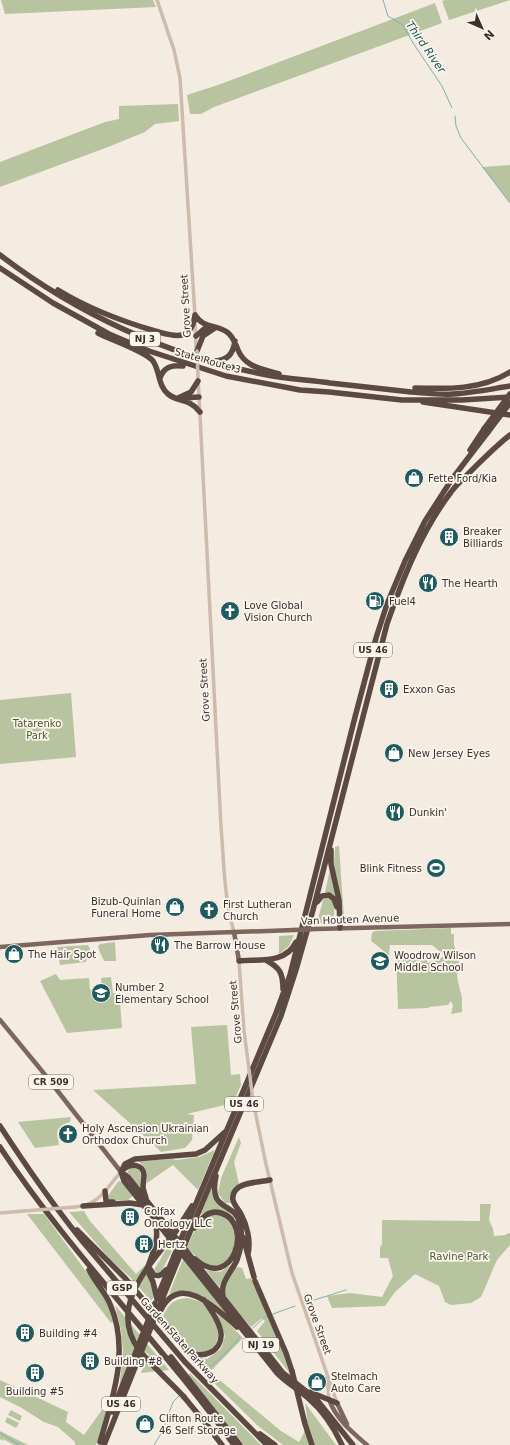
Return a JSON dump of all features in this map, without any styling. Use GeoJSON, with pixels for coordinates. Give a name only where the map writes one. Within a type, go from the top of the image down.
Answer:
{"type":"FeatureCollection","features":[{"type":"Feature","properties":{"kind":"highway","name":"State Route 3"},"geometry":{"type":"LineString","coordinates":[[0,255],[11,264],[64,298],[104,321],[154,343],[211,361],[268,375],[367,388],[405,391]]}},
{"type":"Feature","properties":{"kind":"highway"},"geometry":{"type":"LineString","coordinates":[[11,264],[96,310],[140,326],[171,335],[186,333],[192,328],[195,315]]}},
{"type":"Feature","properties":{"kind":"highway","name":"State Route 3"},"geometry":{"type":"LineString","coordinates":[[0,268],[70,313],[120,339],[194,367],[244,380],[300,390],[409,400]]}},
{"type":"Feature","properties":{"kind":"highway"},"geometry":{"type":"LineString","coordinates":[[70,313],[103,336],[148,356],[155,365],[161,384],[165,391],[171,396],[192,403],[200,412]]}},
{"type":"Feature","properties":{"kind":"highway"},"geometry":{"type":"LineString","coordinates":[[195,315],[203,324],[227,332],[235,341],[242,357],[251,365],[308,380]]}},
{"type":"Feature","properties":{"kind":"highway"},"geometry":{"type":"LineString","coordinates":[[196,336],[204,329],[215,328]]}},
{"type":"Feature","properties":{"kind":"highway"},"geometry":{"type":"LineString","coordinates":[[196,351],[203,336],[215,328]]}},
{"type":"Feature","properties":{"kind":"highway"},"geometry":{"type":"LineString","coordinates":[[211,361],[227,358],[233,350],[235,341]]}},
{"type":"Feature","properties":{"kind":"highway"},"geometry":{"type":"LineString","coordinates":[[160,378],[164,370],[170,366],[194,367]]}},
{"type":"Feature","properties":{"kind":"highway"},"geometry":{"type":"LineString","coordinates":[[405,391],[414,388],[451,389],[471,387],[489,382],[510,372]]}},
{"type":"Feature","properties":{"kind":"highway"},"geometry":{"type":"LineString","coordinates":[[178,398],[192,392],[198,379]]}},
{"type":"Feature","properties":{"kind":"highway","name":"NJ 3"},"geometry":{"type":"LineString","coordinates":[[405,391],[453,394],[510,386]]}},
{"type":"Feature","properties":{"kind":"highway"},"geometry":{"type":"LineString","coordinates":[[486,430],[510,395]]}},
{"type":"Feature","properties":{"kind":"highway","name":"NJ 3"},"geometry":{"type":"LineString","coordinates":[[409,400],[462,400],[510,395]]}},
{"type":"Feature","properties":{"kind":"highway"},"geometry":{"type":"LineString","coordinates":[[178,398],[199,397]]}},
{"type":"Feature","properties":{"kind":"highway"},"geometry":{"type":"LineString","coordinates":[[409,400],[510,415]]}},
{"type":"Feature","properties":{"kind":"highway","name":"US 46"},"geometry":{"type":"LineString","coordinates":[[183,1244],[208,1176],[282,997],[295,956],[357,711],[385,608],[413,544],[425,521],[486,430],[510,403]]}},
{"type":"Feature","properties":{"kind":"highway","name":"US 46"},"geometry":{"type":"LineString","coordinates":[[101,1444],[158,1305],[174,1259],[188,1237],[284,1008],[314,910],[383,639],[404,579],[437,511],[450,493],[490,452],[510,435]]}},
{"type":"Feature","properties":{"kind":"highway"},"geometry":{"type":"LineString","coordinates":[[331,844],[331,860],[338,895],[340,928]]}},
{"type":"Feature","properties":{"kind":"highway"},"geometry":{"type":"LineString","coordinates":[[314,910],[320,897],[329,895],[334,898],[339,917]]}},
{"type":"Feature","properties":{"kind":"highway"},"geometry":{"type":"LineString","coordinates":[[239,961],[278,958],[288,953],[295,945],[300,933]]}},
{"type":"Feature","properties":{"kind":"highway"},"geometry":{"type":"LineString","coordinates":[[266,960],[274,964],[280,970],[283,982],[282,997]]}},
{"type":"Feature","properties":{"kind":"highway","name":"Garden State Parkway"},"geometry":{"type":"LineString","coordinates":[[0,1126],[32,1173],[88,1248],[185,1362],[267,1445]]}},
{"type":"Feature","properties":{"kind":"highway"},"geometry":{"type":"LineString","coordinates":[[121,1172],[125,1164],[135,1159],[196,1154],[213,1144],[229,1126]]}},
{"type":"Feature","properties":{"kind":"highway","name":"Garden State Parkway"},"geometry":{"type":"LineString","coordinates":[[0,1147],[49,1217],[194,1392],[234,1445]]}},
{"type":"Feature","properties":{"kind":"highway"},"geometry":{"type":"LineString","coordinates":[[221,1158],[214,1188],[215,1196],[219,1202],[235,1215],[240,1224],[245,1248],[255,1279],[292,1370],[305,1424],[312,1445]]}},
{"type":"Feature","properties":{"kind":"highway"},"geometry":{"type":"LineString","coordinates":[[121,1172],[131,1165],[136,1165],[141,1168],[144,1174],[144,1192],[154,1215],[157,1232],[156,1244],[147,1268],[154,1286],[158,1305],[178,1294],[192,1294],[204,1300],[226,1317],[252,1341]]}},
{"type":"Feature","properties":{"kind":"highway","name":"NJ 19"},"geometry":{"type":"LineString","coordinates":[[121,1172],[124,1181],[143,1205],[183,1244],[224,1299],[283,1372],[317,1400],[353,1445]]}},
{"type":"Feature","properties":{"kind":"highway","name":"NJ 19"},"geometry":{"type":"LineString","coordinates":[[121,1172],[128,1177],[171,1241],[285,1381],[314,1404],[333,1427],[342,1445]]}},
{"type":"Feature","properties":{"kind":"highway"},"geometry":{"type":"LineString","coordinates":[[208,1176],[190,1210],[134,1288],[129,1304],[128,1320],[132,1335],[139,1349],[184,1397],[222,1445]]}},
{"type":"Feature","properties":{"kind":"highway"},"geometry":{"type":"LineString","coordinates":[[248,1254],[250,1248],[247,1229],[241,1214],[234,1203],[234,1193],[242,1186],[270,1180]]}},
{"type":"Feature","properties":{"kind":"highway"},"geometry":{"type":"LineString","coordinates":[[105,1191],[105,1199],[107,1202],[111,1202],[130,1201],[133,1196],[132,1191]]}},
{"type":"Feature","properties":{"kind":"highway"},"geometry":{"type":"LineString","coordinates":[[83,1206],[130,1203],[143,1205]]}},
{"type":"Feature","properties":{"kind":"highway"},"geometry":{"type":"LineString","coordinates":[[183,1244],[204,1265],[217,1268],[228,1263],[234,1255],[237,1244],[233,1222],[227,1215],[218,1212],[204,1216],[188,1237]]}},
{"type":"Feature","properties":{"kind":"highway"},"geometry":{"type":"LineString","coordinates":[[62,1214],[124,1278],[186,1350],[198,1356],[208,1354],[213,1351],[217,1347],[220,1339],[220,1330],[215,1317],[204,1300]]}},
{"type":"Feature","properties":{"kind":"highway"},"geometry":{"type":"LineString","coordinates":[[224,1299],[222,1285],[235,1264],[240,1252],[240,1224]]}},
{"type":"Feature","properties":{"kind":"highway"},"geometry":{"type":"LineString","coordinates":[[156,1244],[162,1239],[171,1241]]}},
{"type":"Feature","properties":{"kind":"highway"},"geometry":{"type":"LineString","coordinates":[[149,1263],[152,1274],[158,1276],[163,1274],[174,1259]]}},
{"type":"Feature","properties":{"kind":"highway","name":"US 46"},"geometry":{"type":"LineString","coordinates":[[158,1305],[174,1259]]}},
{"type":"Feature","properties":{"kind":"highway"},"geometry":{"type":"LineString","coordinates":[[88,1264],[90,1272],[110,1303],[115,1318],[119,1341],[118,1371],[101,1444]]}},
{"type":"Feature","properties":{"kind":"highway"},"geometry":{"type":"LineString","coordinates":[[137,1322],[170,1357],[240,1445]]}},
{"type":"Feature","properties":{"kind":"highway"},"geometry":{"type":"LineString","coordinates":[[301,1387],[337,1403]]}},
{"type":"Feature","properties":{"kind":"highway"},"geometry":{"type":"LineString","coordinates":[[245,1423],[274,1445]]}},
{"type":"Feature","properties":{"kind":"main road","name":"Van Houten Avenue"},"geometry":{"type":"LineString","coordinates":[[0,947],[150,935],[510,924]]}},
{"type":"Feature","properties":{"kind":"main road","name":"Grove Street"},"geometry":{"type":"LineString","coordinates":[[234,932],[239,961]]}},
{"type":"Feature","properties":{"kind":"main road","name":"CR 509"},"geometry":{"type":"LineString","coordinates":[[0,1020],[121,1172]]}},
{"type":"Feature","properties":{"kind":"main road"},"geometry":{"type":"LineString","coordinates":[[329,1399],[336,1413],[348,1428],[367,1445]]}},
{"type":"Feature","properties":{"kind":"main road"},"geometry":{"type":"LineString","coordinates":[[337,1403],[348,1428]]}},
{"type":"Feature","properties":{"kind":"street","name":"Grove Street"},"geometry":{"type":"LineString","coordinates":[[157,0],[174,50],[180,78],[195,315],[221,827],[227,895],[231,923],[234,932]]}},
{"type":"Feature","properties":{"kind":"street","name":"Grove Street"},"geometry":{"type":"LineString","coordinates":[[239,961],[244,1031],[253,1101],[270,1180],[295,1284],[337,1403]]}},
{"type":"Feature","properties":{"kind":"street"},"geometry":{"type":"LineString","coordinates":[[0,1214],[83,1206],[97,1200],[121,1172]]}},
{"type":"Feature","properties":{"kind":"street","name":"Grove Street"},"geometry":{"type":"LineString","coordinates":[[325,1370],[329,1399]]}},
{"type":"Feature","properties":{"kind":"green space"},"geometry":{"type":"Polygon","coordinates":[[[1,0],[153,0],[156,7],[5,14],[1,0]]]}},
{"type":"Feature","properties":{"kind":"green space"},"geometry":{"type":"Polygon","coordinates":[[[510,0],[449,20],[442,1],[510,0]]]}},
{"type":"Feature","properties":{"kind":"green space"},"geometry":{"type":"Polygon","coordinates":[[[435,3],[442,23],[214,107],[201,114],[190,114],[187,95],[218,85],[435,3]]]}},
{"type":"Feature","properties":{"kind":"green space"},"geometry":{"type":"Polygon","coordinates":[[[178,104],[179,121],[155,124],[145,132],[0,187],[0,162],[105,122],[119,119],[119,106],[178,104]]]}},
{"type":"Feature","properties":{"kind":"green space"},"geometry":{"type":"Polygon","coordinates":[[[510,165],[510,203],[482,167],[510,165]]]}},
{"type":"Feature","properties":{"kind":"green space","name":"Tatarenko Park"},"geometry":{"type":"Polygon","coordinates":[[[71,693],[76,757],[0,764],[0,700],[71,693]]]}},
{"type":"Feature","properties":{"kind":"green space"},"geometry":{"type":"Polygon","coordinates":[[[339,846],[344,918],[342,919],[334,865],[335,847],[339,846]]]}},
{"type":"Feature","properties":{"kind":"green space"},"geometry":{"type":"Polygon","coordinates":[[[330,869],[336,896],[325,892],[330,869]]]}},
{"type":"Feature","properties":{"kind":"green space"},"geometry":{"type":"Polygon","coordinates":[[[327,898],[334,904],[333,922],[317,923],[323,900],[327,898]]]}},
{"type":"Feature","properties":{"kind":"green space"},"geometry":{"type":"Polygon","coordinates":[[[451,928],[451,934],[454,934],[454,945],[459,962],[457,977],[462,998],[462,1012],[451,1014],[453,1006],[451,1001],[448,1005],[429,1008],[398,1009],[396,954],[427,952],[427,963],[445,956],[432,945],[390,945],[389,955],[371,941],[372,933],[375,931],[451,928]]]}},
{"type":"Feature","properties":{"kind":"green space"},"geometry":{"type":"Polygon","coordinates":[[[294,935],[289,946],[279,954],[279,936],[294,935]]]}},
{"type":"Feature","properties":{"kind":"green space"},"geometry":{"type":"Polygon","coordinates":[[[115,942],[116,961],[104,961],[98,946],[100,944],[115,942]]]}},
{"type":"Feature","properties":{"kind":"green space"},"geometry":{"type":"Polygon","coordinates":[[[88,945],[90,949],[86,962],[60,965],[57,947],[88,945]]]}},
{"type":"Feature","properties":{"kind":"green space"},"geometry":{"type":"Polygon","coordinates":[[[56,974],[60,980],[89,978],[90,990],[102,989],[101,978],[111,977],[113,993],[123,993],[120,1001],[122,1028],[67,1033],[40,981],[56,974]]]}},
{"type":"Feature","properties":{"kind":"green space"},"geometry":{"type":"Polygon","coordinates":[[[227,1025],[231,1075],[240,1074],[241,1085],[233,1103],[187,1114],[194,1115],[192,1140],[185,1148],[161,1152],[93,1090],[196,1084],[191,1027],[227,1025]]]}},
{"type":"Feature","properties":{"kind":"green space"},"geometry":{"type":"Polygon","coordinates":[[[71,1117],[70,1122],[62,1125],[58,1130],[57,1136],[59,1145],[35,1148],[18,1122],[71,1117]]]}},
{"type":"Feature","properties":{"kind":"green space"},"geometry":{"type":"Polygon","coordinates":[[[239,1137],[241,1143],[234,1162],[239,1184],[234,1188],[230,1195],[232,1203],[225,1203],[218,1193],[221,1178],[239,1137]]]}},
{"type":"Feature","properties":{"kind":"green space"},"geometry":{"type":"Polygon","coordinates":[[[215,1150],[198,1190],[173,1165],[147,1183],[146,1170],[138,1161],[176,1160],[199,1157],[215,1150]]]}},
{"type":"Feature","properties":{"kind":"green space"},"geometry":{"type":"Polygon","coordinates":[[[130,1168],[137,1168],[139,1170],[141,1190],[127,1172],[130,1168]]]}},
{"type":"Feature","properties":{"kind":"green space"},"geometry":{"type":"Polygon","coordinates":[[[119,1181],[122,1182],[132,1194],[132,1197],[128,1200],[111,1201],[109,1200],[108,1196],[119,1181]]]}},
{"type":"Feature","properties":{"kind":"green space"},"geometry":{"type":"Polygon","coordinates":[[[212,1185],[213,1195],[235,1218],[233,1219],[222,1211],[209,1211],[200,1215],[212,1185]]]}},
{"type":"Feature","properties":{"kind":"green space","name":"Ravine Park"},"geometry":{"type":"Polygon","coordinates":[[[480,1204],[491,1204],[489,1220],[494,1236],[506,1235],[510,1233],[510,1245],[497,1260],[481,1297],[471,1303],[451,1305],[445,1302],[439,1286],[415,1274],[395,1292],[385,1306],[332,1308],[327,1296],[350,1293],[382,1297],[393,1276],[388,1258],[380,1258],[380,1247],[382,1244],[382,1220],[480,1221],[480,1204]]]}},
{"type":"Feature","properties":{"kind":"green space"},"geometry":{"type":"Polygon","coordinates":[[[84,1211],[90,1221],[136,1274],[145,1265],[155,1296],[151,1301],[131,1278],[110,1259],[69,1212],[84,1211]]]}},
{"type":"Feature","properties":{"kind":"green space"},"geometry":{"type":"Polygon","coordinates":[[[27,1214],[44,1214],[107,1300],[114,1321],[111,1323],[27,1214]]]}},
{"type":"Feature","properties":{"kind":"green space"},"geometry":{"type":"Polygon","coordinates":[[[217,1214],[225,1217],[232,1227],[234,1243],[229,1258],[224,1263],[217,1266],[209,1265],[203,1262],[187,1248],[198,1226],[206,1218],[217,1214]]]}},
{"type":"Feature","properties":{"kind":"green space"},"geometry":{"type":"Polygon","coordinates":[[[167,1248],[172,1251],[162,1270],[158,1273],[154,1270],[167,1248]]]}},
{"type":"Feature","properties":{"kind":"green space"},"geometry":{"type":"Polygon","coordinates":[[[183,1259],[231,1319],[203,1296],[187,1291],[178,1291],[169,1294],[183,1259]]]}},
{"type":"Feature","properties":{"kind":"green space"},"geometry":{"type":"Polygon","coordinates":[[[234,1263],[219,1287],[206,1270],[220,1272],[234,1263]]]}},
{"type":"Feature","properties":{"kind":"green space"},"geometry":{"type":"Polygon","coordinates":[[[237,1267],[242,1268],[246,1279],[251,1278],[288,1361],[291,1375],[257,1331],[265,1321],[262,1318],[251,1327],[226,1298],[224,1290],[225,1285],[231,1273],[237,1267]]]}},
{"type":"Feature","properties":{"kind":"green space"},"geometry":{"type":"Polygon","coordinates":[[[187,1298],[199,1301],[206,1306],[212,1314],[217,1326],[217,1342],[207,1352],[197,1354],[187,1348],[165,1321],[163,1316],[172,1303],[187,1298]]]}},
{"type":"Feature","properties":{"kind":"green space"},"geometry":{"type":"Polygon","coordinates":[[[115,1305],[169,1370],[141,1373],[149,1354],[134,1348],[119,1390],[123,1351],[121,1330],[115,1305]]]}},
{"type":"Feature","properties":{"kind":"green space"},"geometry":{"type":"Polygon","coordinates":[[[217,1312],[243,1338],[210,1372],[281,1431],[299,1442],[306,1428],[307,1414],[305,1403],[336,1445],[283,1445],[257,1425],[206,1375],[190,1356],[207,1359],[221,1349],[225,1336],[217,1312]]]}},
{"type":"Feature","properties":{"kind":"green space"},"geometry":{"type":"Polygon","coordinates":[[[190,1373],[261,1445],[244,1445],[188,1375],[190,1373]]]}},
{"type":"Feature","properties":{"kind":"green space"},"geometry":{"type":"Polygon","coordinates":[[[0,1380],[68,1412],[66,1422],[84,1435],[109,1400],[96,1445],[75,1445],[75,1442],[58,1427],[44,1422],[0,1397],[0,1380]]]}},
{"type":"Feature","properties":{"kind":"green space"},"geometry":{"type":"Polygon","coordinates":[[[11,1410],[22,1416],[20,1421],[8,1415],[11,1410]]]}},
{"type":"Feature","properties":{"kind":"green space"},"geometry":{"type":"Polygon","coordinates":[[[7,1417],[19,1423],[16,1428],[5,1422],[7,1417]]]}},
{"type":"Feature","properties":{"kind":"green space"},"geometry":{"type":"Polygon","coordinates":[[[0,1431],[28,1445],[14,1445],[3,1439],[3,1441],[0,1439],[0,1431]]]}},
{"type":"Feature","properties":{"kind":"waterway","name":"Third River"},"geometry":{"type":"LineString","coordinates":[[383,0],[388,16],[403,25],[413,43],[442,86],[452,108]]}},
{"type":"Feature","properties":{"kind":"waterway","name":"Third River"},"geometry":{"type":"LineString","coordinates":[[455,116],[456,126],[461,138],[510,203]]}},
{"type":"Feature","properties":{"kind":"waterway"},"geometry":{"type":"LineString","coordinates":[[308,1302],[346,1290]]}},
{"type":"Feature","properties":{"kind":"waterway"},"geometry":{"type":"LineString","coordinates":[[273,1314],[295,1306]]}},
{"type":"Feature","properties":{"kind":"waterway"},"geometry":{"type":"LineString","coordinates":[[253,1328],[266,1316]]}},
{"type":"Feature","properties":{"kind":"waterway"},"geometry":{"type":"LineString","coordinates":[[205,1371],[224,1355],[240,1337]]}},
{"type":"Feature","properties":{"kind":"waterway"},"geometry":{"type":"LineString","coordinates":[[154,1445],[162,1432],[173,1402],[179,1396]]}},
{"type":"Feature","properties":{"kind":"waterway"},"geometry":{"type":"LineString","coordinates":[[0,1433],[20,1445]]}},
{"type":"Feature","properties":{"kind":"place","name":"Fette Ford/Kia"},"geometry":{"type":"Point","coordinates":[414,478]}},
{"type":"Feature","properties":{"kind":"place","name":"Breaker Billiards"},"geometry":{"type":"Point","coordinates":[449,537]}},
{"type":"Feature","properties":{"kind":"place","name":"The Hearth"},"geometry":{"type":"Point","coordinates":[428,583]}},
{"type":"Feature","properties":{"kind":"place","name":"Fuel4"},"geometry":{"type":"Point","coordinates":[375,601]}},
{"type":"Feature","properties":{"kind":"place","name":"Love Global Vision Church"},"geometry":{"type":"Point","coordinates":[230,611]}},
{"type":"Feature","properties":{"kind":"place","name":"Exxon Gas"},"geometry":{"type":"Point","coordinates":[389,689]}},
{"type":"Feature","properties":{"kind":"place","name":"New Jersey Eyes"},"geometry":{"type":"Point","coordinates":[394,753]}},
{"type":"Feature","properties":{"kind":"place","name":"Dunkin'"},"geometry":{"type":"Point","coordinates":[395,812]}},
{"type":"Feature","properties":{"kind":"place","name":"Blink Fitness"},"geometry":{"type":"Point","coordinates":[436,868]}},
{"type":"Feature","properties":{"kind":"place","name":"Bizub-Quinlan Funeral Home"},"geometry":{"type":"Point","coordinates":[175,907]}},
{"type":"Feature","properties":{"kind":"place","name":"First Lutheran Church"},"geometry":{"type":"Point","coordinates":[209,910]}},
{"type":"Feature","properties":{"kind":"place","name":"The Barrow House"},"geometry":{"type":"Point","coordinates":[160,945]}},
{"type":"Feature","properties":{"kind":"place","name":"The Hair Spot"},"geometry":{"type":"Point","coordinates":[14,954]}},
{"type":"Feature","properties":{"kind":"place","name":"Woodrow Wilson Middle School"},"geometry":{"type":"Point","coordinates":[380,961]}},
{"type":"Feature","properties":{"kind":"place","name":"Number 2 Elementary School"},"geometry":{"type":"Point","coordinates":[101,993]}},
{"type":"Feature","properties":{"kind":"place","name":"Holy Ascension Ukrainian Orthodox Church"},"geometry":{"type":"Point","coordinates":[68,1134]}},
{"type":"Feature","properties":{"kind":"place","name":"Colfax Oncology LLC"},"geometry":{"type":"Point","coordinates":[130,1217]}},
{"type":"Feature","properties":{"kind":"place","name":"Hertz"},"geometry":{"type":"Point","coordinates":[144,1244]}},
{"type":"Feature","properties":{"kind":"place","name":"Building #4"},"geometry":{"type":"Point","coordinates":[25,1333]}},
{"type":"Feature","properties":{"kind":"place","name":"Building #8"},"geometry":{"type":"Point","coordinates":[90,1361]}},
{"type":"Feature","properties":{"kind":"place","name":"Building #5"},"geometry":{"type":"Point","coordinates":[35,1373]}},
{"type":"Feature","properties":{"kind":"place","name":"Stelmach Auto Care"},"geometry":{"type":"Point","coordinates":[317,1382]}},
{"type":"Feature","properties":{"kind":"place","name":"Clifton Route 46 Self Storage"},"geometry":{"type":"Point","coordinates":[145,1424]}}]}
